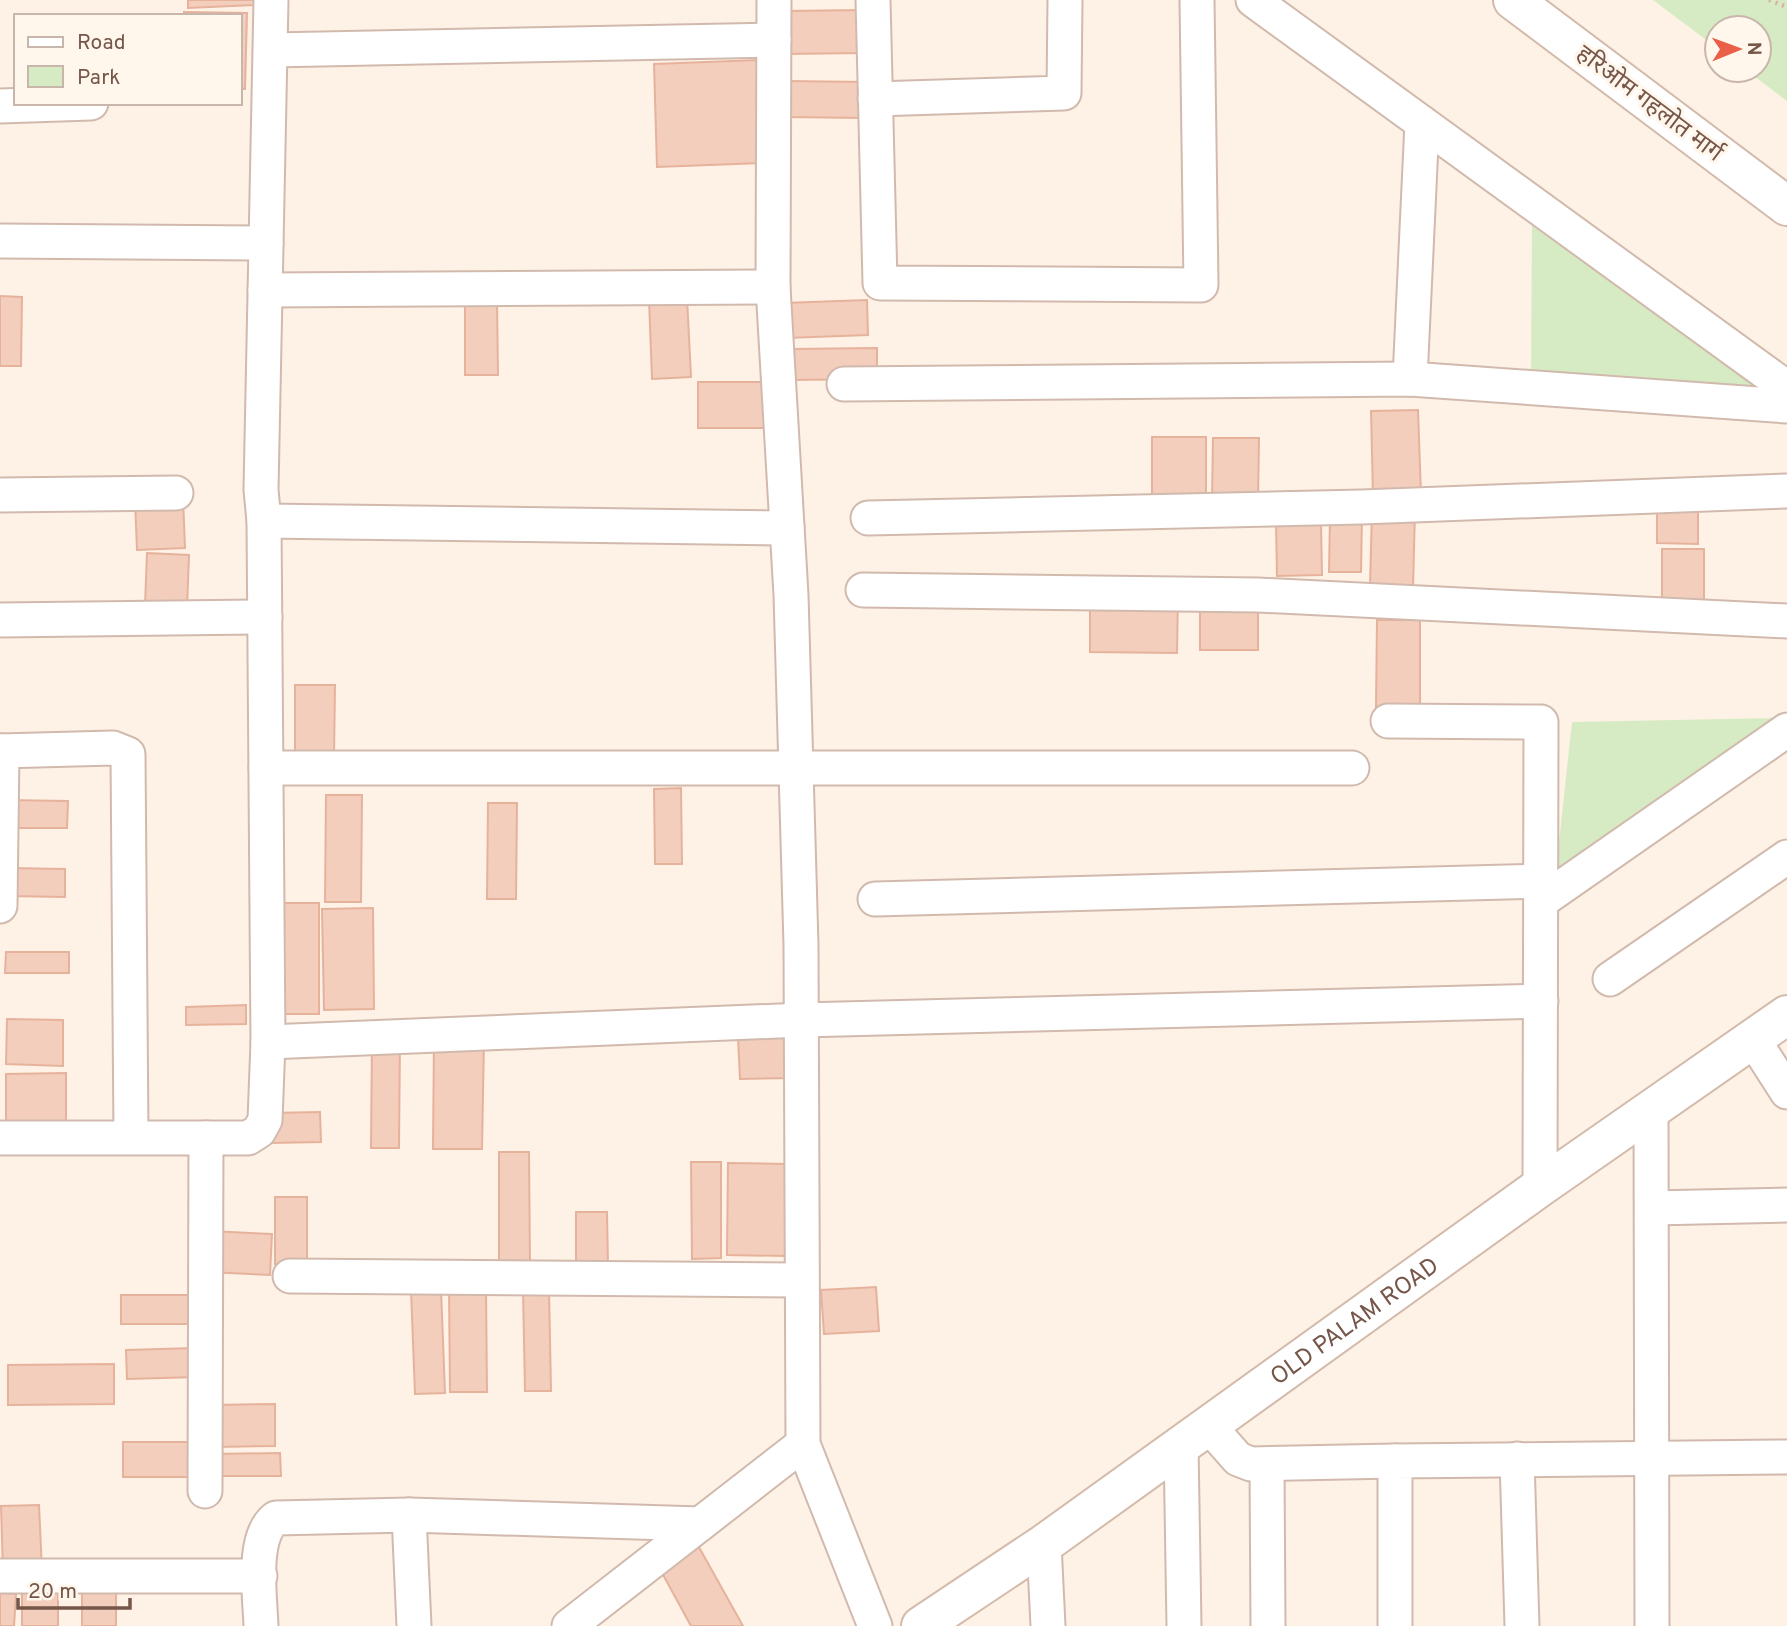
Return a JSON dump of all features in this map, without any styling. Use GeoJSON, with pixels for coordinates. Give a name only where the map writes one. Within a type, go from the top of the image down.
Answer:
{"type":"FeatureCollection","features":[{"type":"Feature","properties":{"kind":"street"},"geometry":{"type":"LineString","coordinates":[[0,1138],[248,1138],[259,1131],[267,1109],[265,617],[261,490],[271,0]]}},
{"type":"Feature","properties":{"kind":"street"},"geometry":{"type":"LineString","coordinates":[[774,0],[773,287],[787,528],[802,1020],[803,1444],[875,1626]]}},
{"type":"Feature","properties":{"kind":"street"},"geometry":{"type":"LineString","coordinates":[[873,0],[880,283],[1200,285],[1197,0]]}},
{"type":"Feature","properties":{"kind":"street"},"geometry":{"type":"LineString","coordinates":[[875,99],[1064,93],[1065,0]]}},
{"type":"Feature","properties":{"kind":"street"},"geometry":{"type":"LineString","coordinates":[[1252,0],[1787,388]]}},
{"type":"Feature","properties":{"kind":"street","name":"हरिओम गहलोत मार्ग"},"geometry":{"type":"LineString","coordinates":[[1513,0],[1787,206]]}},
{"type":"Feature","properties":{"kind":"street"},"geometry":{"type":"LineString","coordinates":[[271,50],[774,40]]}},
{"type":"Feature","properties":{"kind":"street"},"geometry":{"type":"LineString","coordinates":[[0,106],[30,105]]}},
{"type":"Feature","properties":{"kind":"street"},"geometry":{"type":"LineString","coordinates":[[1410,379],[1422,123]]}},
{"type":"Feature","properties":{"kind":"street"},"geometry":{"type":"LineString","coordinates":[[0,241],[266,243]]}},
{"type":"Feature","properties":{"kind":"street"},"geometry":{"type":"LineString","coordinates":[[265,290],[773,287]]}},
{"type":"Feature","properties":{"kind":"street"},"geometry":{"type":"LineString","coordinates":[[844,384],[1410,379],[1787,406]]}},
{"type":"Feature","properties":{"kind":"street"},"geometry":{"type":"LineString","coordinates":[[868,518],[1362,507],[1787,491]]}},
{"type":"Feature","properties":{"kind":"street"},"geometry":{"type":"LineString","coordinates":[[0,495],[176,493]]}},
{"type":"Feature","properties":{"kind":"street"},"geometry":{"type":"LineString","coordinates":[[264,521],[787,528]]}},
{"type":"Feature","properties":{"kind":"street"},"geometry":{"type":"LineString","coordinates":[[863,590],[1258,595],[1787,621]]}},
{"type":"Feature","properties":{"kind":"street"},"geometry":{"type":"LineString","coordinates":[[0,620],[265,617]]}},
{"type":"Feature","properties":{"kind":"street"},"geometry":{"type":"LineString","coordinates":[[1388,721],[1541,722],[1543,891],[1540,1187]]}},
{"type":"Feature","properties":{"kind":"street"},"geometry":{"type":"LineString","coordinates":[[875,900],[1543,891],[1787,730]]}},
{"type":"Feature","properties":{"kind":"street"},"geometry":{"type":"LineString","coordinates":[[0,906],[1,751],[113,748],[128,754],[131,1137]]}},
{"type":"Feature","properties":{"kind":"street"},"geometry":{"type":"LineString","coordinates":[[266,768],[1352,768]]}},
{"type":"Feature","properties":{"kind":"street"},"geometry":{"type":"LineString","coordinates":[[1609,979],[1787,857]]}},
{"type":"Feature","properties":{"kind":"street"},"geometry":{"type":"LineString","coordinates":[[268,1042],[802,1020],[1541,1001]]}},
{"type":"Feature","properties":{"kind":"street","name":"OLD PALAM ROAD"},"geometry":{"type":"LineString","coordinates":[[921,1626],[1044,1544],[1540,1187],[1787,1016]]}},
{"type":"Feature","properties":{"kind":"street"},"geometry":{"type":"LineString","coordinates":[[1752,1039],[1787,1092]]}},
{"type":"Feature","properties":{"kind":"street"},"geometry":{"type":"LineString","coordinates":[[1651,1109],[1652,1626]]}},
{"type":"Feature","properties":{"kind":"street"},"geometry":{"type":"LineString","coordinates":[[205,1491],[206,1138]]}},
{"type":"Feature","properties":{"kind":"street"},"geometry":{"type":"LineString","coordinates":[[1652,1208],[1787,1205]]}},
{"type":"Feature","properties":{"kind":"street"},"geometry":{"type":"LineString","coordinates":[[290,1276],[801,1280]]}},
{"type":"Feature","properties":{"kind":"street"},"geometry":{"type":"LineString","coordinates":[[1184,1626],[1195,1435],[1238,1459],[1267,1464],[1787,1457]]}},
{"type":"Feature","properties":{"kind":"street"},"geometry":{"type":"LineString","coordinates":[[569,1626],[803,1444]]}},
{"type":"Feature","properties":{"kind":"street"},"geometry":{"type":"LineString","coordinates":[[1517,1459],[1522,1626]]}},
{"type":"Feature","properties":{"kind":"street"},"geometry":{"type":"LineString","coordinates":[[1395,1461],[1395,1626]]}},
{"type":"Feature","properties":{"kind":"street"},"geometry":{"type":"LineString","coordinates":[[1267,1464],[1268,1626]]}},
{"type":"Feature","properties":{"kind":"street"},"geometry":{"type":"LineString","coordinates":[[261,1626],[261,1539],[266,1525],[276,1518],[409,1515],[700,1524]]}},
{"type":"Feature","properties":{"kind":"street"},"geometry":{"type":"LineString","coordinates":[[409,1515],[414,1626]]}},
{"type":"Feature","properties":{"kind":"street"},"geometry":{"type":"LineString","coordinates":[[1044,1544],[1048,1626]]}},
{"type":"Feature","properties":{"kind":"street"},"geometry":{"type":"LineString","coordinates":[[0,1576],[260,1576]]}},
{"type":"Feature","properties":{"kind":"path"},"geometry":{"type":"LineString","coordinates":[[1769,0],[1787,7]]}},
{"type":"Feature","properties":{"kind":"green space"},"geometry":{"type":"Polygon","coordinates":[[[1653,0],[1787,0],[1787,101],[1765,84],[1773,84],[1773,14],[1703,14],[1703,38],[1653,0]]]}},
{"type":"Feature","properties":{"kind":"green space"},"geometry":{"type":"Polygon","coordinates":[[[1532,219],[1782,396],[1531,378],[1532,219]]]}},
{"type":"Feature","properties":{"kind":"green space"},"geometry":{"type":"Polygon","coordinates":[[[1778,718],[1555,879],[1572,722],[1778,718]]]}},
{"type":"Feature","properties":{"kind":"building"},"geometry":{"type":"Polygon","coordinates":[[[188,0],[254,0],[254,5],[188,8],[188,0]]]}},
{"type":"Feature","properties":{"kind":"building"},"geometry":{"type":"Polygon","coordinates":[[[864,10],[864,53],[784,54],[783,11],[864,10]]]}},
{"type":"Feature","properties":{"kind":"building"},"geometry":{"type":"Polygon","coordinates":[[[247,13],[245,89],[242,89],[242,14],[184,14],[247,13]]]}},
{"type":"Feature","properties":{"kind":"building"},"geometry":{"type":"Polygon","coordinates":[[[758,60],[761,163],[657,167],[654,64],[758,60]]]}},
{"type":"Feature","properties":{"kind":"building"},"geometry":{"type":"Polygon","coordinates":[[[786,81],[864,82],[863,118],[785,117],[786,81]]]}},
{"type":"Feature","properties":{"kind":"building"},"geometry":{"type":"Polygon","coordinates":[[[0,296],[22,297],[21,366],[0,366],[0,296]]]}},
{"type":"Feature","properties":{"kind":"building"},"geometry":{"type":"Polygon","coordinates":[[[687,298],[691,377],[652,379],[649,300],[687,298]]]}},
{"type":"Feature","properties":{"kind":"building"},"geometry":{"type":"Polygon","coordinates":[[[465,299],[497,299],[498,375],[465,375],[465,299]]]}},
{"type":"Feature","properties":{"kind":"building"},"geometry":{"type":"Polygon","coordinates":[[[867,300],[868,335],[786,338],[784,303],[867,300]]]}},
{"type":"Feature","properties":{"kind":"building"},"geometry":{"type":"Polygon","coordinates":[[[877,348],[877,379],[791,380],[791,349],[877,348]]]}},
{"type":"Feature","properties":{"kind":"building"},"geometry":{"type":"Polygon","coordinates":[[[698,382],[771,382],[770,428],[698,428],[698,382]]]}},
{"type":"Feature","properties":{"kind":"building"},"geometry":{"type":"Polygon","coordinates":[[[1418,410],[1421,495],[1373,496],[1371,411],[1418,410]]]}},
{"type":"Feature","properties":{"kind":"building"},"geometry":{"type":"Polygon","coordinates":[[[1152,437],[1206,437],[1206,499],[1152,499],[1152,437]]]}},
{"type":"Feature","properties":{"kind":"building"},"geometry":{"type":"Polygon","coordinates":[[[1213,438],[1259,438],[1258,500],[1212,500],[1213,438]]]}},
{"type":"Feature","properties":{"kind":"building"},"geometry":{"type":"Polygon","coordinates":[[[183,498],[185,548],[137,550],[135,500],[183,498]]]}},
{"type":"Feature","properties":{"kind":"building"},"geometry":{"type":"Polygon","coordinates":[[[1657,507],[1698,507],[1698,544],[1657,543],[1657,507]]]}},
{"type":"Feature","properties":{"kind":"building"},"geometry":{"type":"Polygon","coordinates":[[[1372,509],[1415,510],[1413,589],[1370,588],[1372,509]]]}},
{"type":"Feature","properties":{"kind":"building"},"geometry":{"type":"Polygon","coordinates":[[[1330,516],[1362,516],[1361,572],[1329,572],[1330,516]]]}},
{"type":"Feature","properties":{"kind":"building"},"geometry":{"type":"Polygon","coordinates":[[[1321,522],[1322,575],[1277,576],[1276,523],[1321,522]]]}},
{"type":"Feature","properties":{"kind":"building"},"geometry":{"type":"Polygon","coordinates":[[[1662,549],[1704,549],[1704,605],[1662,605],[1662,549]]]}},
{"type":"Feature","properties":{"kind":"building"},"geometry":{"type":"Polygon","coordinates":[[[147,553],[189,555],[187,608],[145,606],[147,553]]]}},
{"type":"Feature","properties":{"kind":"building"},"geometry":{"type":"Polygon","coordinates":[[[1090,594],[1178,595],[1177,653],[1090,652],[1090,594]]]}},
{"type":"Feature","properties":{"kind":"building"},"geometry":{"type":"Polygon","coordinates":[[[1200,595],[1258,595],[1258,650],[1200,650],[1200,595]]]}},
{"type":"Feature","properties":{"kind":"building"},"geometry":{"type":"Polygon","coordinates":[[[1377,620],[1420,620],[1420,708],[1376,708],[1377,620]]]}},
{"type":"Feature","properties":{"kind":"building"},"geometry":{"type":"Polygon","coordinates":[[[295,685],[335,685],[334,757],[295,757],[295,685]]]}},
{"type":"Feature","properties":{"kind":"building"},"geometry":{"type":"Polygon","coordinates":[[[681,788],[682,864],[655,864],[654,789],[681,788]]]}},
{"type":"Feature","properties":{"kind":"building"},"geometry":{"type":"Polygon","coordinates":[[[326,795],[362,795],[361,902],[325,902],[326,795]]]}},
{"type":"Feature","properties":{"kind":"building"},"geometry":{"type":"Polygon","coordinates":[[[6,800],[68,801],[67,828],[5,828],[6,800]]]}},
{"type":"Feature","properties":{"kind":"building"},"geometry":{"type":"Polygon","coordinates":[[[488,803],[517,803],[516,899],[487,899],[488,803]]]}},
{"type":"Feature","properties":{"kind":"building"},"geometry":{"type":"Polygon","coordinates":[[[7,868],[65,869],[65,897],[6,896],[7,868]]]}},
{"type":"Feature","properties":{"kind":"building"},"geometry":{"type":"Polygon","coordinates":[[[267,903],[319,903],[319,1014],[268,1014],[267,903]]]}},
{"type":"Feature","properties":{"kind":"building"},"geometry":{"type":"Polygon","coordinates":[[[373,908],[374,1009],[324,1010],[322,909],[373,908]]]}},
{"type":"Feature","properties":{"kind":"building"},"geometry":{"type":"Polygon","coordinates":[[[6,952],[69,952],[69,973],[5,973],[6,952]]]}},
{"type":"Feature","properties":{"kind":"building"},"geometry":{"type":"Polygon","coordinates":[[[246,1005],[246,1024],[186,1025],[186,1007],[246,1005]]]}},
{"type":"Feature","properties":{"kind":"building"},"geometry":{"type":"Polygon","coordinates":[[[7,1019],[63,1020],[63,1066],[6,1064],[7,1019]]]}},
{"type":"Feature","properties":{"kind":"building"},"geometry":{"type":"Polygon","coordinates":[[[790,1035],[792,1078],[740,1079],[738,1037],[790,1035]]]}},
{"type":"Feature","properties":{"kind":"building"},"geometry":{"type":"Polygon","coordinates":[[[372,1038],[400,1038],[399,1148],[371,1148],[372,1038]]]}},
{"type":"Feature","properties":{"kind":"building"},"geometry":{"type":"Polygon","coordinates":[[[434,1038],[484,1038],[482,1149],[433,1149],[434,1038]]]}},
{"type":"Feature","properties":{"kind":"building"},"geometry":{"type":"Polygon","coordinates":[[[66,1073],[66,1126],[6,1126],[6,1074],[66,1073]]]}},
{"type":"Feature","properties":{"kind":"building"},"geometry":{"type":"Polygon","coordinates":[[[320,1112],[321,1142],[271,1143],[270,1113],[320,1112]]]}},
{"type":"Feature","properties":{"kind":"building"},"geometry":{"type":"Polygon","coordinates":[[[499,1152],[529,1152],[530,1265],[499,1265],[499,1152]]]}},
{"type":"Feature","properties":{"kind":"building"},"geometry":{"type":"Polygon","coordinates":[[[691,1162],[721,1162],[721,1258],[692,1259],[691,1162]]]}},
{"type":"Feature","properties":{"kind":"building"},"geometry":{"type":"Polygon","coordinates":[[[728,1163],[786,1164],[785,1256],[727,1255],[728,1163]]]}},
{"type":"Feature","properties":{"kind":"building"},"geometry":{"type":"Polygon","coordinates":[[[275,1197],[307,1197],[307,1264],[275,1264],[275,1197]]]}},
{"type":"Feature","properties":{"kind":"building"},"geometry":{"type":"Polygon","coordinates":[[[576,1212],[607,1212],[608,1266],[576,1266],[576,1212]]]}},
{"type":"Feature","properties":{"kind":"building"},"geometry":{"type":"Polygon","coordinates":[[[210,1231],[272,1234],[270,1275],[208,1272],[210,1231]]]}},
{"type":"Feature","properties":{"kind":"building"},"geometry":{"type":"Polygon","coordinates":[[[486,1287],[487,1392],[450,1392],[449,1288],[486,1287]]]}},
{"type":"Feature","properties":{"kind":"building"},"geometry":{"type":"Polygon","coordinates":[[[876,1287],[879,1331],[824,1334],[821,1290],[876,1287]]]}},
{"type":"Feature","properties":{"kind":"building"},"geometry":{"type":"Polygon","coordinates":[[[441,1289],[445,1393],[415,1394],[411,1290],[441,1289]]]}},
{"type":"Feature","properties":{"kind":"building"},"geometry":{"type":"Polygon","coordinates":[[[523,1289],[549,1289],[551,1391],[525,1391],[523,1289]]]}},
{"type":"Feature","properties":{"kind":"building"},"geometry":{"type":"Polygon","coordinates":[[[121,1295],[191,1295],[191,1324],[121,1324],[121,1295]]]}},
{"type":"Feature","properties":{"kind":"building"},"geometry":{"type":"Polygon","coordinates":[[[196,1348],[198,1377],[127,1379],[126,1350],[196,1348]]]}},
{"type":"Feature","properties":{"kind":"building"},"geometry":{"type":"Polygon","coordinates":[[[114,1364],[114,1404],[8,1405],[8,1365],[114,1364]]]}},
{"type":"Feature","properties":{"kind":"building"},"geometry":{"type":"Polygon","coordinates":[[[275,1404],[275,1446],[214,1447],[213,1405],[275,1404]]]}},
{"type":"Feature","properties":{"kind":"building"},"geometry":{"type":"Polygon","coordinates":[[[123,1442],[196,1442],[196,1477],[123,1477],[123,1442]]]}},
{"type":"Feature","properties":{"kind":"building"},"geometry":{"type":"Polygon","coordinates":[[[280,1453],[281,1476],[215,1476],[215,1454],[280,1453]]]}},
{"type":"Feature","properties":{"kind":"building"},"geometry":{"type":"Polygon","coordinates":[[[39,1505],[42,1570],[3,1571],[1,1506],[39,1505]]]}},
{"type":"Feature","properties":{"kind":"building"},"geometry":{"type":"Polygon","coordinates":[[[695,1540],[743,1626],[691,1626],[656,1562],[695,1540]]]}},
{"type":"Feature","properties":{"kind":"building"},"geometry":{"type":"Polygon","coordinates":[[[82,1591],[116,1591],[116,1626],[82,1626],[82,1591]]]}},
{"type":"Feature","properties":{"kind":"building"},"geometry":{"type":"Polygon","coordinates":[[[0,1593],[16,1594],[14,1626],[0,1626],[0,1593]]]}},
{"type":"Feature","properties":{"kind":"building"},"geometry":{"type":"Polygon","coordinates":[[[22,1593],[58,1593],[58,1626],[22,1626],[22,1593]]]}}]}
